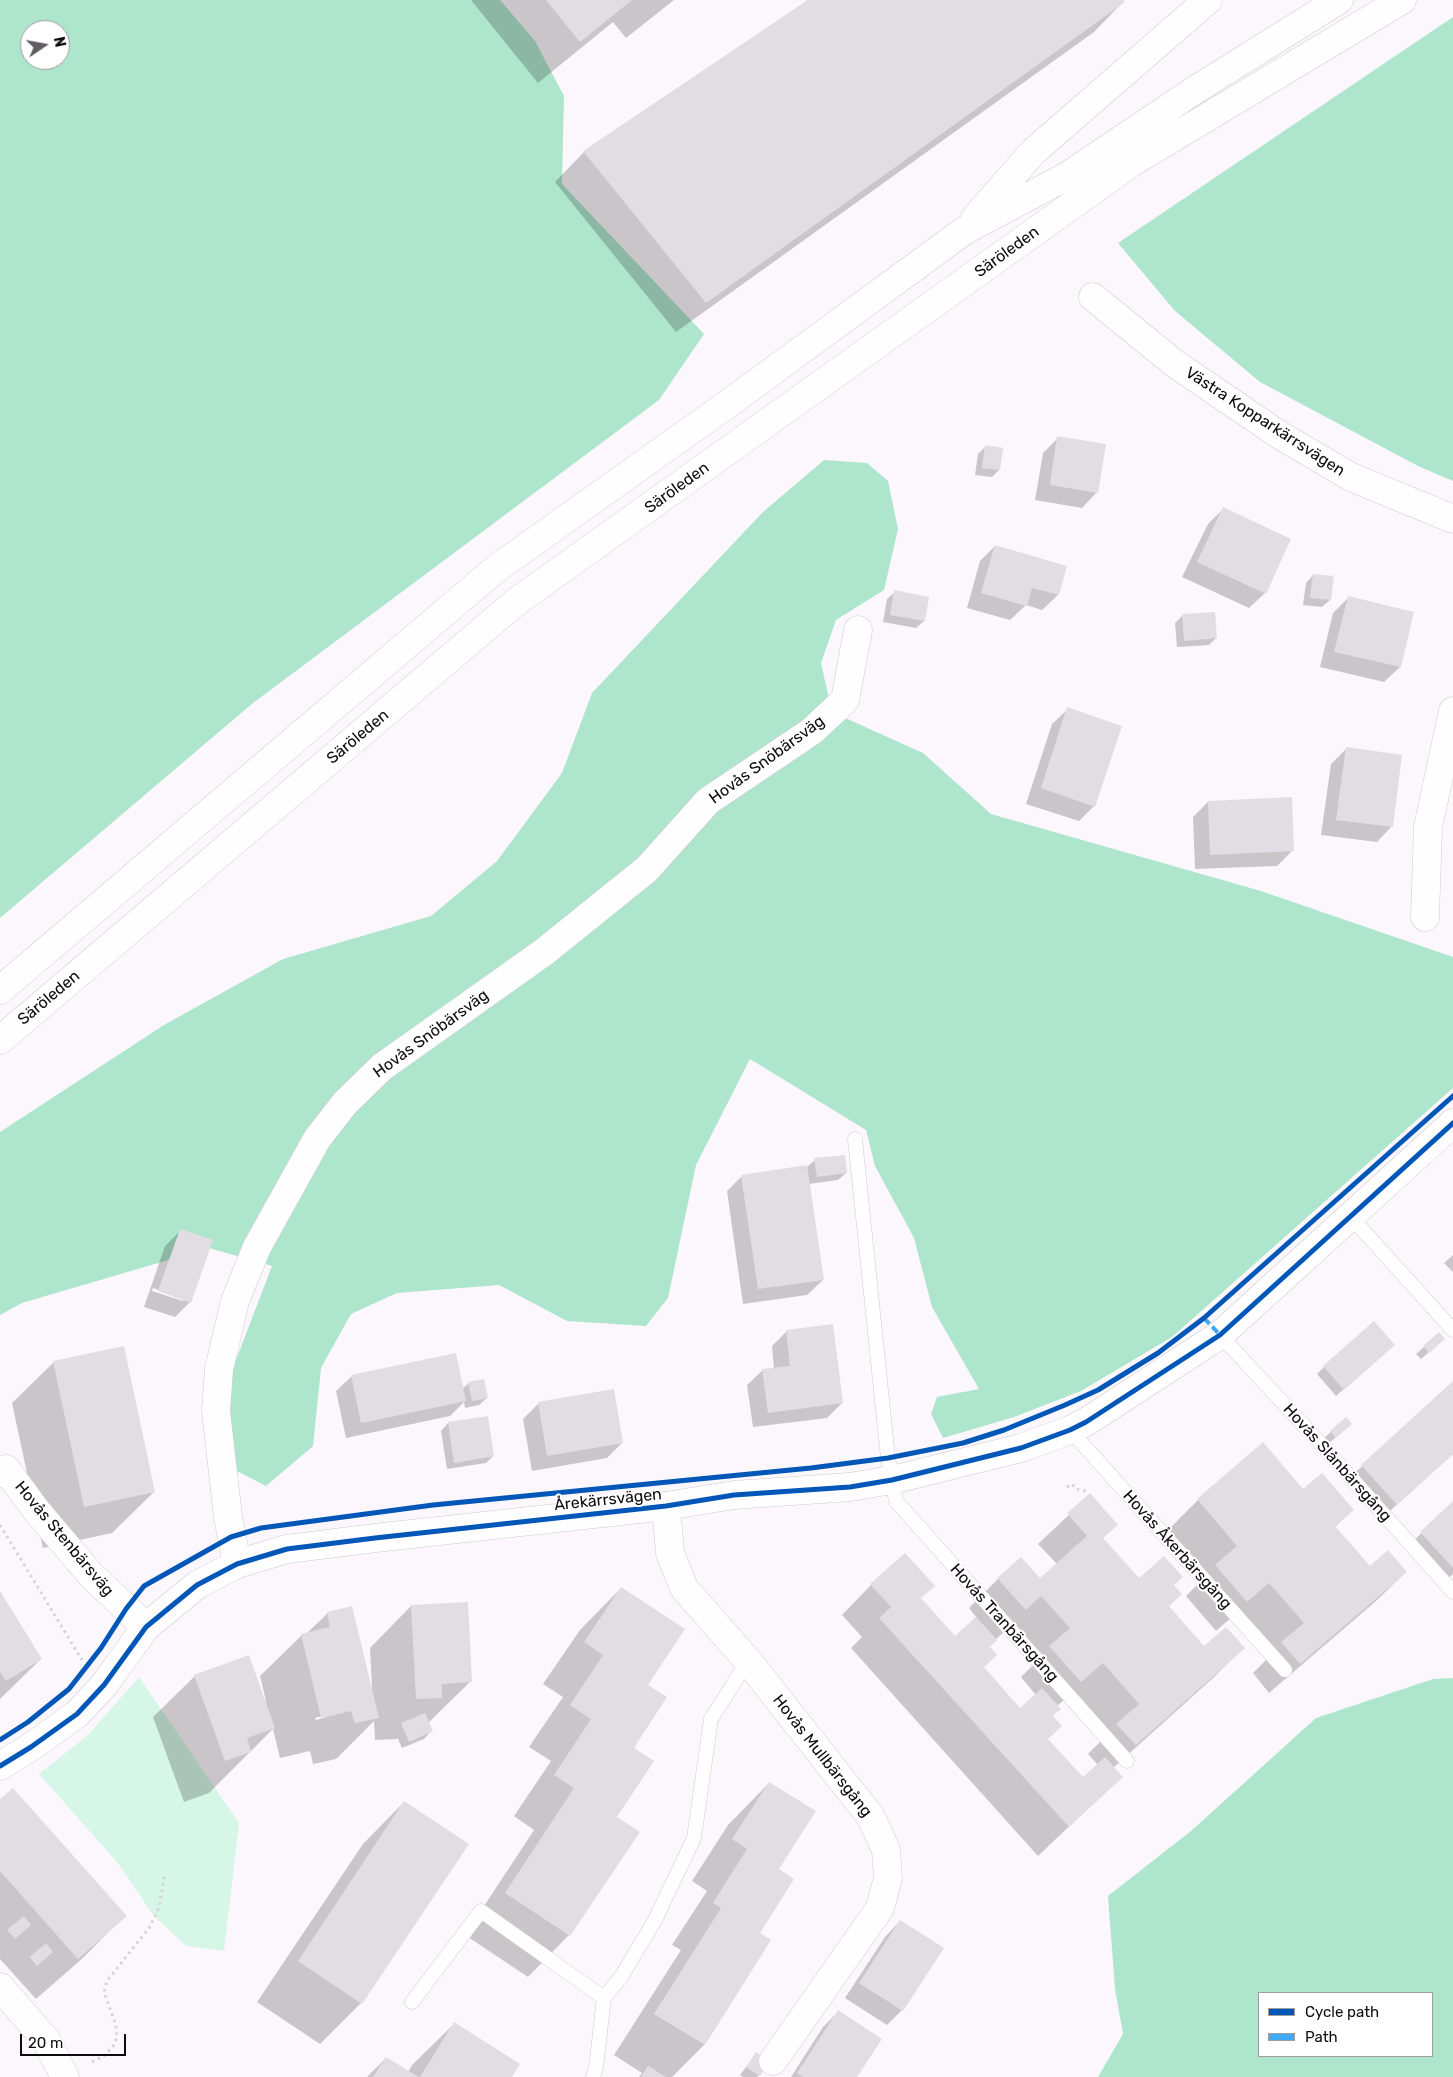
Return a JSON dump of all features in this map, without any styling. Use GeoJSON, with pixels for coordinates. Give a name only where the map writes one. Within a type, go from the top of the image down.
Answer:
{"type":"FeatureCollection","features":[{"type":"Feature","properties":{"kind":"street"},"geometry":{"type":"LineString","coordinates":[[964,231],[1034,150],[1208,0]]}},
{"type":"Feature","properties":{"kind":"street","name":"Säröleden"},"geometry":{"type":"LineString","coordinates":[[0,990],[496,568],[725,406],[964,231],[1067,176],[1195,90],[1339,0]]}},
{"type":"Feature","properties":{"kind":"street","name":"Säröleden"},"geometry":{"type":"LineString","coordinates":[[0,1040],[516,602],[1131,163],[1402,0]]}},
{"type":"Feature","properties":{"kind":"street","name":"Västra Kopparkärrsvägen"},"geometry":{"type":"LineString","coordinates":[[1093,297],[1174,363],[1278,434],[1350,477],[1453,519]]}},
{"type":"Feature","properties":{"kind":"street","name":"Hovås Snöbärsväg"},"geometry":{"type":"LineString","coordinates":[[237,1564],[228,1517],[216,1411],[219,1368],[235,1301],[257,1246],[317,1139],[345,1103],[382,1067],[544,952],[647,869],[708,801],[812,731],[844,700],[858,630]]}},
{"type":"Feature","properties":{"kind":"street"},"geometry":{"type":"LineString","coordinates":[[1425,917],[1428,827],[1453,710]]}},
{"type":"Feature","properties":{"kind":"street","name":"Årekärrsvägen"},"geometry":{"type":"LineString","coordinates":[[0,1766],[31,1747],[77,1714],[104,1684],[146,1627],[197,1585],[237,1564],[287,1549],[666,1506],[734,1494],[850,1487],[892,1480],[1021,1448],[1070,1430],[1086,1422],[1220,1335],[1453,1123]]}},
{"type":"Feature","properties":{"kind":"street","name":"Hovås Stenbärsväg"},"geometry":{"type":"LineString","coordinates":[[2,1467],[91,1575],[146,1627]]}},
{"type":"Feature","properties":{"kind":"street","name":"Hovås Mullbärsgång"},"geometry":{"type":"LineString","coordinates":[[666,1506],[670,1553],[684,1588],[748,1661],[871,1817],[886,1850],[888,1878],[880,1908],[773,2061]]}},
{"type":"Feature","properties":{"kind":"street"},"geometry":{"type":"LineString","coordinates":[[0,1987],[46,2040],[65,2077]]}},
{"type":"Feature","properties":{"kind":"lane","name":"Hovås Tranbärsgång"},"geometry":{"type":"LineString","coordinates":[[855,1140],[883,1414],[896,1501],[1127,1760]]}},
{"type":"Feature","properties":{"kind":"lane"},"geometry":{"type":"LineString","coordinates":[[1350,1216],[1453,1330]]}},
{"type":"Feature","properties":{"kind":"lane","name":"Hovås Slånbärsgång"},"geometry":{"type":"LineString","coordinates":[[1220,1335],[1322,1445],[1453,1592]]}},
{"type":"Feature","properties":{"kind":"lane","name":"Hovås Åkerbärsgång"},"geometry":{"type":"LineString","coordinates":[[1070,1430],[1285,1670]]}},
{"type":"Feature","properties":{"kind":"lane"},"geometry":{"type":"LineString","coordinates":[[592,2077],[596,2067],[604,1998],[620,1977],[655,1920],[694,1838],[711,1719],[748,1661]]}},
{"type":"Feature","properties":{"kind":"lane"},"geometry":{"type":"LineString","coordinates":[[412,2002],[481,1911],[604,1998]]}},
{"type":"Feature","properties":{"kind":"path"},"geometry":{"type":"LineString","coordinates":[[0,1525],[86,1667],[104,1684]]}},
{"type":"Feature","properties":{"kind":"path"},"geometry":{"type":"LineString","coordinates":[[65,2077],[105,2055],[114,2045],[117,2036],[116,2025],[104,1992],[107,1981],[149,1928],[159,1908],[165,1873]]}},
{"type":"Feature","properties":{"kind":"green space"},"geometry":{"type":"Polygon","coordinates":[[[0,0],[500,0],[535,41],[564,96],[562,184],[704,334],[659,400],[253,703],[0,918],[0,0]]]}},
{"type":"Feature","properties":{"kind":"green space"},"geometry":{"type":"Polygon","coordinates":[[[1453,17],[1453,481],[1420,467],[1260,382],[1175,311],[1118,243],[1453,17]]]}},
{"type":"Feature","properties":{"kind":"green space"},"geometry":{"type":"Polygon","coordinates":[[[824,460],[867,463],[888,481],[898,529],[884,590],[836,620],[821,663],[832,712],[923,753],[991,814],[1261,891],[1453,957],[1453,1088],[1172,1337],[1081,1391],[1014,1417],[943,1438],[931,1414],[937,1397],[979,1389],[932,1307],[914,1238],[875,1166],[866,1130],[750,1059],[696,1165],[668,1298],[646,1326],[567,1321],[499,1285],[397,1293],[351,1314],[321,1368],[313,1446],[266,1486],[237,1471],[228,1426],[231,1373],[272,1266],[209,1248],[22,1303],[0,1315],[0,1132],[164,1025],[283,959],[431,916],[497,861],[562,773],[592,693],[763,512],[824,460]]]}},
{"type":"Feature","properties":{"kind":"green space"},"geometry":{"type":"Polygon","coordinates":[[[139,1677],[239,1823],[224,1951],[186,1946],[154,1916],[117,1862],[39,1774],[87,1736],[139,1677]]]}},
{"type":"Feature","properties":{"kind":"green space"},"geometry":{"type":"Polygon","coordinates":[[[1453,1678],[1453,2077],[1098,2077],[1123,2034],[1115,1989],[1108,1896],[1191,1831],[1316,1718],[1433,1679],[1453,1678]]]}},
{"type":"Feature","properties":{"kind":"building"},"geometry":{"type":"Polygon","coordinates":[[[546,0],[632,0],[580,42],[546,0]]]}},
{"type":"Feature","properties":{"kind":"building"},"geometry":{"type":"Polygon","coordinates":[[[808,0],[1123,0],[1125,2],[706,303],[583,151],[808,0]]]}},
{"type":"Feature","properties":{"kind":"building"},"geometry":{"type":"Polygon","coordinates":[[[1057,436],[1106,444],[1098,493],[1050,485],[1057,436]]]}},
{"type":"Feature","properties":{"kind":"building"},"geometry":{"type":"Polygon","coordinates":[[[985,445],[1003,448],[1000,470],[982,468],[985,445]]]}},
{"type":"Feature","properties":{"kind":"building"},"geometry":{"type":"Polygon","coordinates":[[[1223,507],[1291,539],[1266,594],[1197,562],[1223,507]]]}},
{"type":"Feature","properties":{"kind":"building"},"geometry":{"type":"Polygon","coordinates":[[[995,545],[1067,566],[1059,595],[1032,588],[1027,606],[981,593],[995,545]]]}},
{"type":"Feature","properties":{"kind":"building"},"geometry":{"type":"Polygon","coordinates":[[[1313,574],[1334,576],[1331,600],[1310,598],[1313,574]]]}},
{"type":"Feature","properties":{"kind":"building"},"geometry":{"type":"Polygon","coordinates":[[[894,590],[929,597],[925,621],[890,615],[894,590]]]}},
{"type":"Feature","properties":{"kind":"building"},"geometry":{"type":"Polygon","coordinates":[[[1348,596],[1414,612],[1401,667],[1334,652],[1348,596]]]}},
{"type":"Feature","properties":{"kind":"building"},"geometry":{"type":"Polygon","coordinates":[[[1215,612],[1217,638],[1184,641],[1182,614],[1215,612]]]}},
{"type":"Feature","properties":{"kind":"building"},"geometry":{"type":"Polygon","coordinates":[[[1067,707],[1122,726],[1095,807],[1041,788],[1067,707]]]}},
{"type":"Feature","properties":{"kind":"building"},"geometry":{"type":"Polygon","coordinates":[[[1346,747],[1402,755],[1393,827],[1336,820],[1346,747]]]}},
{"type":"Feature","properties":{"kind":"building"},"geometry":{"type":"Polygon","coordinates":[[[1292,797],[1294,851],[1210,855],[1208,801],[1292,797]]]}},
{"type":"Feature","properties":{"kind":"building"},"geometry":{"type":"Polygon","coordinates":[[[845,1155],[847,1173],[817,1177],[814,1158],[845,1155]]]}},
{"type":"Feature","properties":{"kind":"building"},"geometry":{"type":"Polygon","coordinates":[[[807,1165],[824,1280],[758,1289],[741,1175],[807,1165]]]}},
{"type":"Feature","properties":{"kind":"building"},"geometry":{"type":"Polygon","coordinates":[[[180,1229],[213,1240],[191,1303],[158,1291],[180,1229]]]}},
{"type":"Feature","properties":{"kind":"building"},"geometry":{"type":"Polygon","coordinates":[[[1374,1321],[1395,1345],[1344,1390],[1323,1366],[1374,1321]]]}},
{"type":"Feature","properties":{"kind":"building"},"geometry":{"type":"Polygon","coordinates":[[[833,1324],[843,1403],[768,1413],[762,1369],[790,1366],[786,1330],[833,1324]]]}},
{"type":"Feature","properties":{"kind":"building"},"geometry":{"type":"Polygon","coordinates":[[[1439,1332],[1445,1339],[1429,1353],[1423,1346],[1439,1332]]]}},
{"type":"Feature","properties":{"kind":"building"},"geometry":{"type":"Polygon","coordinates":[[[124,1346],[155,1492],[84,1507],[53,1361],[124,1346]]]}},
{"type":"Feature","properties":{"kind":"building"},"geometry":{"type":"Polygon","coordinates":[[[456,1353],[466,1401],[361,1423],[351,1375],[456,1353]]]}},
{"type":"Feature","properties":{"kind":"building"},"geometry":{"type":"Polygon","coordinates":[[[484,1379],[488,1398],[472,1401],[468,1382],[484,1379]]]}},
{"type":"Feature","properties":{"kind":"building"},"geometry":{"type":"Polygon","coordinates":[[[1453,1381],[1453,1454],[1397,1505],[1361,1465],[1453,1381]]]}},
{"type":"Feature","properties":{"kind":"building"},"geometry":{"type":"Polygon","coordinates":[[[614,1389],[623,1443],[547,1456],[538,1402],[614,1389]]]}},
{"type":"Feature","properties":{"kind":"building"},"geometry":{"type":"Polygon","coordinates":[[[488,1416],[494,1456],[454,1463],[448,1422],[488,1416]]]}},
{"type":"Feature","properties":{"kind":"building"},"geometry":{"type":"Polygon","coordinates":[[[1346,1417],[1352,1424],[1336,1438],[1330,1431],[1346,1417]]]}},
{"type":"Feature","properties":{"kind":"building"},"geometry":{"type":"Polygon","coordinates":[[[1263,1442],[1303,1489],[1322,1473],[1354,1510],[1335,1526],[1370,1566],[1388,1550],[1407,1572],[1300,1664],[1281,1642],[1304,1623],[1269,1583],[1247,1602],[1215,1565],[1237,1546],[1197,1499],[1263,1442]]]}},
{"type":"Feature","properties":{"kind":"building"},"geometry":{"type":"Polygon","coordinates":[[[1090,1493],[1118,1525],[1103,1538],[1139,1578],[1164,1556],[1183,1577],[1174,1585],[1182,1594],[1169,1606],[1204,1646],[1226,1627],[1245,1648],[1136,1745],[1116,1724],[1139,1704],[1103,1663],[1081,1682],[1049,1646],[1070,1628],[1041,1596],[1026,1610],[997,1578],[1021,1557],[1040,1578],[1087,1536],[1067,1513],[1090,1493]]]}},
{"type":"Feature","properties":{"kind":"building"},"geometry":{"type":"Polygon","coordinates":[[[1453,1501],[1453,1568],[1420,1532],[1453,1501]]]}},
{"type":"Feature","properties":{"kind":"building"},"geometry":{"type":"Polygon","coordinates":[[[905,1553],[935,1586],[921,1598],[955,1636],[976,1617],[997,1640],[990,1647],[997,1655],[984,1667],[1020,1708],[1042,1688],[1061,1709],[1053,1716],[1062,1726],[1048,1739],[1083,1777],[1105,1757],[1123,1777],[1069,1827],[879,1618],[891,1607],[870,1584],[905,1553]]]}},
{"type":"Feature","properties":{"kind":"building"},"geometry":{"type":"Polygon","coordinates":[[[621,1587],[685,1629],[648,1685],[667,1697],[634,1748],[654,1761],[617,1817],[640,1832],[570,1936],[505,1893],[574,1788],[554,1775],[591,1719],[570,1705],[603,1655],[584,1642],[621,1587]]]}},
{"type":"Feature","properties":{"kind":"building"},"geometry":{"type":"Polygon","coordinates":[[[0,1591],[42,1659],[6,1681],[0,1672],[0,1591]]]}},
{"type":"Feature","properties":{"kind":"building"},"geometry":{"type":"Polygon","coordinates":[[[468,1602],[472,1682],[442,1684],[442,1698],[416,1699],[411,1605],[468,1602]]]}},
{"type":"Feature","properties":{"kind":"building"},"geometry":{"type":"Polygon","coordinates":[[[352,1606],[379,1718],[355,1723],[351,1711],[321,1718],[301,1634],[330,1627],[327,1612],[352,1606]]]}},
{"type":"Feature","properties":{"kind":"building"},"geometry":{"type":"Polygon","coordinates":[[[249,1655],[275,1728],[247,1738],[251,1752],[225,1761],[194,1675],[249,1655]]]}},
{"type":"Feature","properties":{"kind":"building"},"geometry":{"type":"Polygon","coordinates":[[[425,1713],[433,1731],[409,1742],[401,1723],[425,1713]]]}},
{"type":"Feature","properties":{"kind":"building"},"geometry":{"type":"Polygon","coordinates":[[[769,1782],[816,1811],[779,1869],[794,1879],[760,1933],[771,1940],[705,2045],[654,2014],[721,1908],[713,1903],[747,1849],[732,1839],[769,1782]]]}},
{"type":"Feature","properties":{"kind":"building"},"geometry":{"type":"Polygon","coordinates":[[[13,1788],[127,1916],[78,1959],[0,1871],[0,1799],[13,1788]]]}},
{"type":"Feature","properties":{"kind":"building"},"geometry":{"type":"Polygon","coordinates":[[[404,1801],[469,1844],[362,2004],[298,1961],[404,1801]]]}},
{"type":"Feature","properties":{"kind":"building"},"geometry":{"type":"Polygon","coordinates":[[[24,1916],[31,1925],[15,1939],[7,1930],[24,1916]]]}},
{"type":"Feature","properties":{"kind":"building"},"geometry":{"type":"Polygon","coordinates":[[[900,1920],[944,1948],[903,2011],[859,1983],[900,1920]]]}},
{"type":"Feature","properties":{"kind":"building"},"geometry":{"type":"Polygon","coordinates":[[[46,1943],[53,1952],[37,1966],[30,1957],[46,1943]]]}},
{"type":"Feature","properties":{"kind":"building"},"geometry":{"type":"Polygon","coordinates":[[[838,2010],[882,2039],[857,2077],[803,2077],[797,2073],[838,2010]]]}},
{"type":"Feature","properties":{"kind":"building"},"geometry":{"type":"Polygon","coordinates":[[[454,2022],[520,2064],[512,2077],[420,2077],[454,2022]]]}},
{"type":"Feature","properties":{"kind":"building"},"geometry":{"type":"Polygon","coordinates":[[[756,2052],[769,2061],[760,2076],[746,2067],[756,2052]]]}},
{"type":"Feature","properties":{"kind":"building"},"geometry":{"type":"Polygon","coordinates":[[[386,2057],[419,2077],[373,2077],[386,2057]]]}},
{"type":"Feature","properties":{"kind":"building"},"geometry":{"type":"Polygon","coordinates":[[[648,2066],[666,2077],[641,2077],[648,2066]]]}},
{"type":"Feature","properties":{"kind":"marked path"},"geometry":{"type":"LineString","coordinates":[[1204,1318],[1220,1335]]}},
{"type":"Feature","properties":{"kind":"cycle path"},"geometry":{"type":"LineString","coordinates":[[0,1740],[28,1722],[69,1689],[101,1648],[126,1609],[144,1586],[231,1537],[261,1528],[433,1505],[811,1468],[888,1458],[963,1443],[1004,1430],[1065,1405],[1098,1390],[1158,1353],[1204,1318],[1453,1096]]}},
{"type":"Feature","properties":{"kind":"cycle path"},"geometry":{"type":"LineString","coordinates":[[0,1766],[31,1747],[77,1714],[104,1685],[146,1627],[197,1585],[237,1564],[287,1549],[666,1506],[734,1495],[850,1487],[892,1480],[1021,1448],[1070,1430],[1086,1422],[1220,1335],[1453,1123]]}}]}
